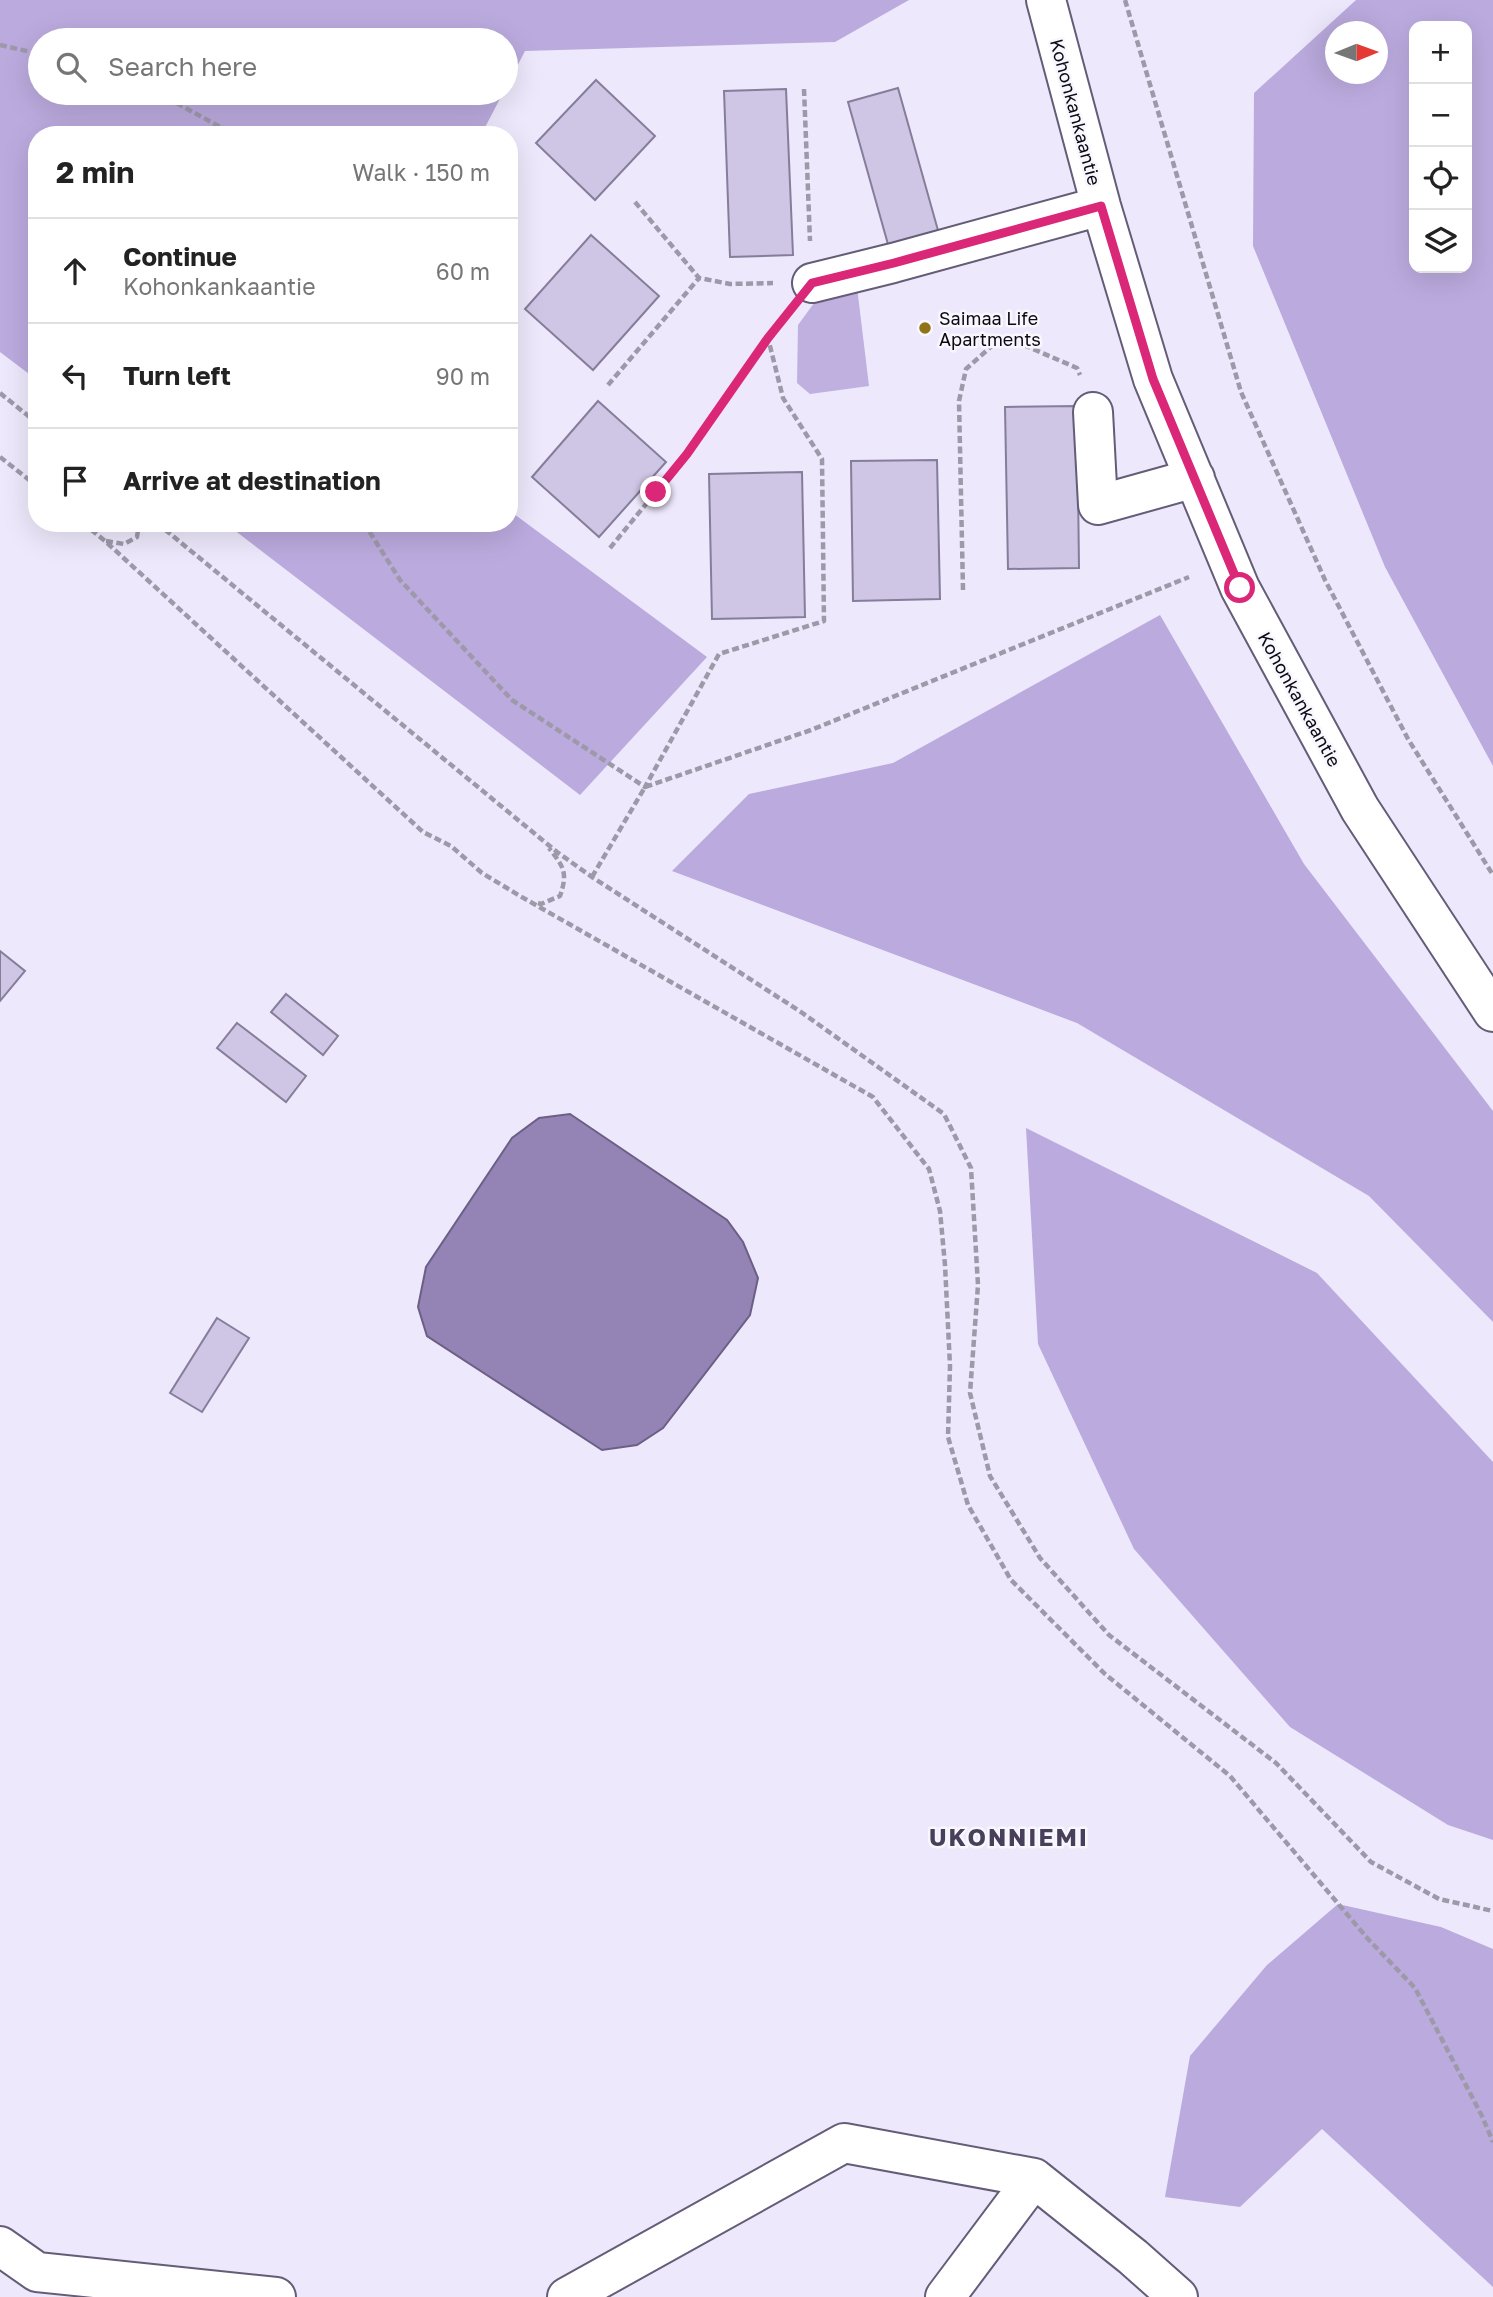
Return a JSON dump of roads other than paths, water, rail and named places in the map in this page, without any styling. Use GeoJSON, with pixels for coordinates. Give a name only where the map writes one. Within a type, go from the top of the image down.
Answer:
{"type":"FeatureCollection","features":[{"type":"Feature","properties":{"kind":"street","name":"Kohonkankaantie"},"geometry":{"type":"LineString","coordinates":[[1046,0],[1101,206],[1153,379],[1240,588],[1360,809],[1493,1012]]}},
{"type":"Feature","properties":{"kind":"street"},"geometry":{"type":"LineString","coordinates":[[812,283],[1101,206]]}},
{"type":"Feature","properties":{"kind":"street"},"geometry":{"type":"LineString","coordinates":[[1093,412],[1098,505],[1195,478]]}},
{"type":"Feature","properties":{"kind":"street"},"geometry":{"type":"LineString","coordinates":[[567,2297],[844,2143],[1034,2178],[1133,2256],[1178,2297]]}},
{"type":"Feature","properties":{"kind":"street"},"geometry":{"type":"LineString","coordinates":[[945,2297],[1034,2178]]}},
{"type":"Feature","properties":{"kind":"street"},"geometry":{"type":"LineString","coordinates":[[0,2246],[37,2272],[276,2297]]}},
{"type":"Feature","properties":{"kind":"place","name":"Saimaa Life Apartments"},"geometry":{"type":"Point","coordinates":[925,328]}},
{"type":"Feature","properties":{"kind":"district","name":"UKONNIEMI"},"geometry":{"type":"Point","coordinates":[1009,1836]}}]}
